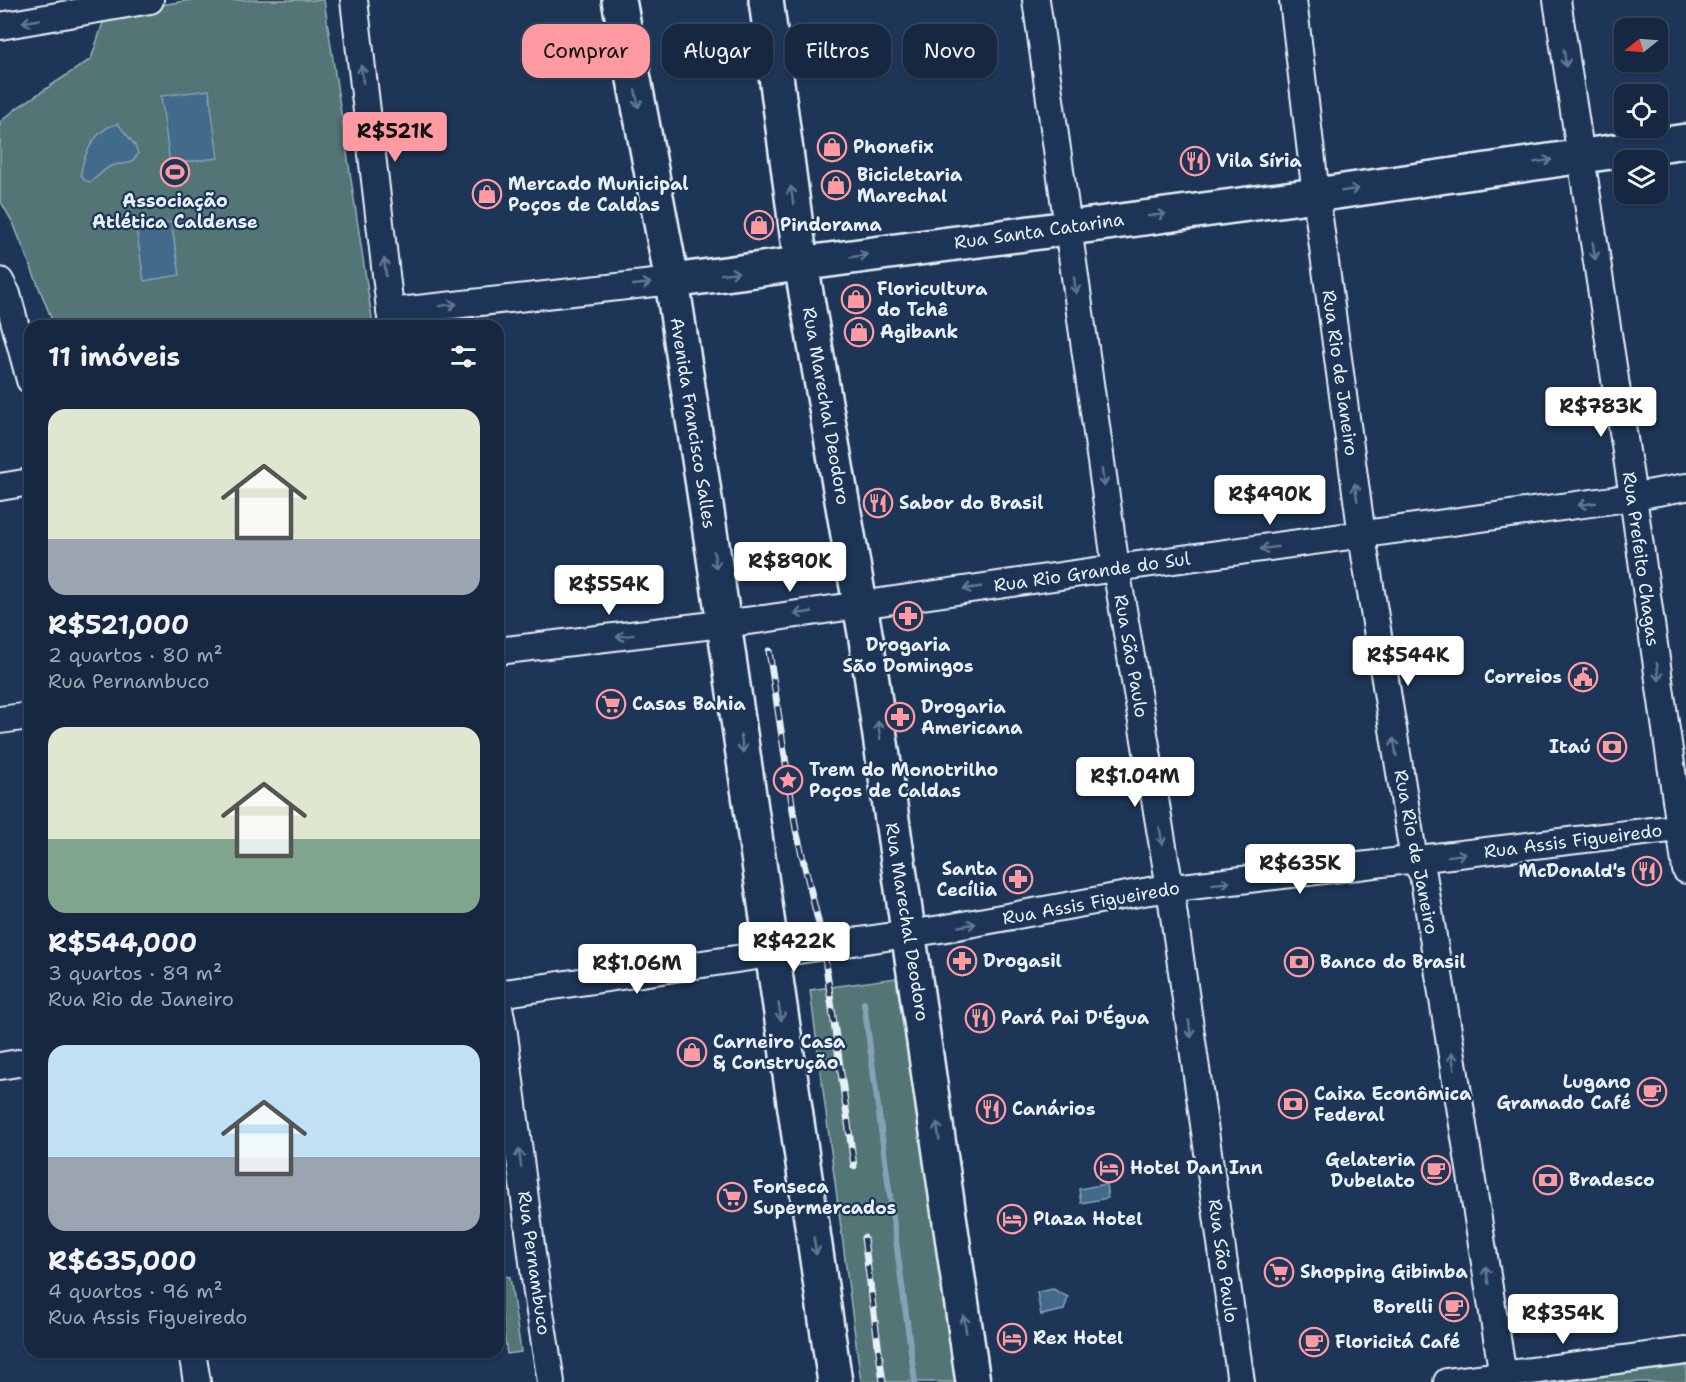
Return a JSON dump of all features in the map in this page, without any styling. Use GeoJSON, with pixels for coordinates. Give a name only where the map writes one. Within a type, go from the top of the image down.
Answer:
{"type":"FeatureCollection","features":[{"type":"Feature","properties":{"kind":"main road","name":"Avenida Francisco Salles"},"geometry":{"type":"LineString","coordinates":[[619,0],[672,281],[835,1382]]}},
{"type":"Feature","properties":{"kind":"main road","name":"Rua Marechal Deodoro"},"geometry":{"type":"LineString","coordinates":[[766,0],[801,264],[861,604],[973,1382]]}},
{"type":"Feature","properties":{"kind":"main road","name":"Rua Santa Catarina"},"geometry":{"type":"LineString","coordinates":[[672,281],[1316,195],[1686,141]]}},
{"type":"Feature","properties":{"kind":"street"},"geometry":{"type":"LineString","coordinates":[[0,26],[150,0]]}},
{"type":"Feature","properties":{"kind":"street"},"geometry":{"type":"LineString","coordinates":[[354,0],[391,319]]}},
{"type":"Feature","properties":{"kind":"street","name":"Rua São Paulo"},"geometry":{"type":"LineString","coordinates":[[1036,0],[1066,227],[1116,568],[1170,888],[1241,1382]]}},
{"type":"Feature","properties":{"kind":"street","name":"Rua Rio de Janeiro"},"geometry":{"type":"LineString","coordinates":[[1293,0],[1316,195],[1362,536],[1414,860],[1423,874],[1503,1378]]}},
{"type":"Feature","properties":{"kind":"street","name":"Rua Prefeito Chagas"},"geometry":{"type":"LineString","coordinates":[[1557,0],[1683,828],[1686,870]]}},
{"type":"Feature","properties":{"kind":"street"},"geometry":{"type":"LineString","coordinates":[[0,281],[7,294],[24,358]]}},
{"type":"Feature","properties":{"kind":"street","name":"Rua Santa Catarina"},"geometry":{"type":"LineString","coordinates":[[391,319],[558,292],[672,281]]}},
{"type":"Feature","properties":{"kind":"street"},"geometry":{"type":"LineString","coordinates":[[0,487],[24,483]]}},
{"type":"Feature","properties":{"kind":"street","name":"Rua Rio Grande do Sul"},"geometry":{"type":"LineString","coordinates":[[504,650],[724,624],[1116,568],[1362,536],[1633,497],[1686,487]]}},
{"type":"Feature","properties":{"kind":"street"},"geometry":{"type":"LineString","coordinates":[[0,720],[24,717]]}},
{"type":"Feature","properties":{"kind":"street","name":"Rua Assis Figueiredo"},"geometry":{"type":"LineString","coordinates":[[504,993],[873,940],[1170,888],[1683,828]]}},
{"type":"Feature","properties":{"kind":"street","name":"Rua Pernambuco"},"geometry":{"type":"LineString","coordinates":[[504,1034],[537,1293],[552,1382]]}},
{"type":"Feature","properties":{"kind":"street"},"geometry":{"type":"LineString","coordinates":[[0,1066],[24,1062]]}},
{"type":"Feature","properties":{"kind":"street"},"geometry":{"type":"LineString","coordinates":[[1447,1382],[1503,1378],[1686,1351]]}},
{"type":"Feature","properties":{"kind":"street"},"geometry":{"type":"LineString","coordinates":[[193,1358],[197,1382]]}},
{"type":"Feature","properties":{"kind":"green space","name":"Associação Atlética Caldense"},"geometry":{"type":"Polygon","coordinates":[[[191,0],[324,0],[372,320],[52,320],[14,225],[0,200],[0,122],[17,108],[91,59],[106,14],[191,0]]]}},
{"type":"Feature","properties":{"kind":"green space"},"geometry":{"type":"Polygon","coordinates":[[[896,978],[957,1382],[861,1382],[810,990],[896,978]]]}},
{"type":"Feature","properties":{"kind":"green space"},"geometry":{"type":"Polygon","coordinates":[[[504,1276],[510,1277],[521,1352],[507,1354],[504,1332],[504,1276]]]}},
{"type":"Feature","properties":{"kind":"green space"},"geometry":{"type":"Polygon","coordinates":[[[1686,1366],[1686,1382],[1560,1382],[1686,1366]]]}},
{"type":"Feature","properties":{"kind":"water"},"geometry":{"type":"Polygon","coordinates":[[[209,90],[218,158],[170,164],[161,96],[209,90]]]}},
{"type":"Feature","properties":{"kind":"water"},"geometry":{"type":"Polygon","coordinates":[[[118,124],[135,145],[138,154],[131,162],[109,167],[90,182],[84,180],[81,175],[82,167],[92,143],[104,130],[118,124]]]}},
{"type":"Feature","properties":{"kind":"water"},"geometry":{"type":"Polygon","coordinates":[[[171,222],[180,275],[144,281],[136,227],[171,222]]]}},
{"type":"Feature","properties":{"kind":"water"},"geometry":{"type":"Polygon","coordinates":[[[1106,1184],[1108,1198],[1081,1203],[1079,1189],[1106,1184]]]}},
{"type":"Feature","properties":{"kind":"water"},"geometry":{"type":"Polygon","coordinates":[[[1053,1289],[1068,1297],[1064,1310],[1041,1315],[1037,1292],[1053,1289]]]}},
{"type":"Feature","properties":{"kind":"waterway"},"geometry":{"type":"LineString","coordinates":[[864,1003],[915,1382]]}},
{"type":"Feature","properties":{"kind":"railway"},"geometry":{"type":"LineString","coordinates":[[769,651],[796,830],[822,937],[854,1166]]}},
{"type":"Feature","properties":{"kind":"railway"},"geometry":{"type":"LineString","coordinates":[[864,1238],[883,1382]]}},
{"type":"Feature","properties":{"kind":"place","name":"Phonefix"},"geometry":{"type":"Point","coordinates":[832,147]}},
{"type":"Feature","properties":{"kind":"place","name":"Vila Síria"},"geometry":{"type":"Point","coordinates":[1195,161]}},
{"type":"Feature","properties":{"kind":"place","name":"Associação Atlética Caldense"},"geometry":{"type":"Point","coordinates":[175,172]}},
{"type":"Feature","properties":{"kind":"place","name":"Bicicletaria Marechal"},"geometry":{"type":"Point","coordinates":[836,185]}},
{"type":"Feature","properties":{"kind":"place","name":"Mercado Municipal Poços de Caldas"},"geometry":{"type":"Point","coordinates":[487,194]}},
{"type":"Feature","properties":{"kind":"place","name":"Pindorama"},"geometry":{"type":"Point","coordinates":[759,225]}},
{"type":"Feature","properties":{"kind":"place","name":"Floricultura do Tchê"},"geometry":{"type":"Point","coordinates":[856,299]}},
{"type":"Feature","properties":{"kind":"place","name":"Agibank"},"geometry":{"type":"Point","coordinates":[859,332]}},
{"type":"Feature","properties":{"kind":"place","name":"Sabor do Brasil"},"geometry":{"type":"Point","coordinates":[878,503]}},
{"type":"Feature","properties":{"kind":"place","name":"Drogaria São Domingos"},"geometry":{"type":"Point","coordinates":[908,616]}},
{"type":"Feature","properties":{"kind":"place","name":"Correios"},"geometry":{"type":"Point","coordinates":[1583,677]}},
{"type":"Feature","properties":{"kind":"place","name":"Casas Bahia"},"geometry":{"type":"Point","coordinates":[611,704]}},
{"type":"Feature","properties":{"kind":"place","name":"Drogaria Americana"},"geometry":{"type":"Point","coordinates":[900,717]}},
{"type":"Feature","properties":{"kind":"place","name":"Itaú"},"geometry":{"type":"Point","coordinates":[1612,747]}},
{"type":"Feature","properties":{"kind":"place","name":"Trem do Monotrilho Poços de Caldas"},"geometry":{"type":"Point","coordinates":[788,780]}},
{"type":"Feature","properties":{"kind":"place","name":"McDonald's"},"geometry":{"type":"Point","coordinates":[1647,871]}},
{"type":"Feature","properties":{"kind":"place","name":"Santa Cecília"},"geometry":{"type":"Point","coordinates":[1018,879]}},
{"type":"Feature","properties":{"kind":"place","name":"Drogasil"},"geometry":{"type":"Point","coordinates":[962,961]}},
{"type":"Feature","properties":{"kind":"place","name":"Banco do Brasil"},"geometry":{"type":"Point","coordinates":[1299,962]}},
{"type":"Feature","properties":{"kind":"place","name":"Pará Pai D'Égua"},"geometry":{"type":"Point","coordinates":[980,1018]}},
{"type":"Feature","properties":{"kind":"place","name":"Carneiro Casa & Construção"},"geometry":{"type":"Point","coordinates":[692,1052]}},
{"type":"Feature","properties":{"kind":"place","name":"Lugano Gramado Café"},"geometry":{"type":"Point","coordinates":[1652,1092]}},
{"type":"Feature","properties":{"kind":"place","name":"Caixa Econômica Federal"},"geometry":{"type":"Point","coordinates":[1293,1104]}},
{"type":"Feature","properties":{"kind":"place","name":"Canários"},"geometry":{"type":"Point","coordinates":[991,1109]}},
{"type":"Feature","properties":{"kind":"place","name":"Hotel Dan Inn"},"geometry":{"type":"Point","coordinates":[1109,1168]}},
{"type":"Feature","properties":{"kind":"place","name":"Gelateria Dubelato"},"geometry":{"type":"Point","coordinates":[1436,1170]}},
{"type":"Feature","properties":{"kind":"place","name":"Bradesco"},"geometry":{"type":"Point","coordinates":[1548,1180]}},
{"type":"Feature","properties":{"kind":"place","name":"Fonseca Supermercados"},"geometry":{"type":"Point","coordinates":[732,1197]}},
{"type":"Feature","properties":{"kind":"place","name":"Plaza Hotel"},"geometry":{"type":"Point","coordinates":[1012,1219]}},
{"type":"Feature","properties":{"kind":"place","name":"Shopping Gibimba"},"geometry":{"type":"Point","coordinates":[1279,1272]}},
{"type":"Feature","properties":{"kind":"place","name":"Borelli"},"geometry":{"type":"Point","coordinates":[1454,1307]}},
{"type":"Feature","properties":{"kind":"place","name":"Rex Hotel"},"geometry":{"type":"Point","coordinates":[1012,1338]}},
{"type":"Feature","properties":{"kind":"place","name":"Floricitá Café"},"geometry":{"type":"Point","coordinates":[1314,1342]}}]}
